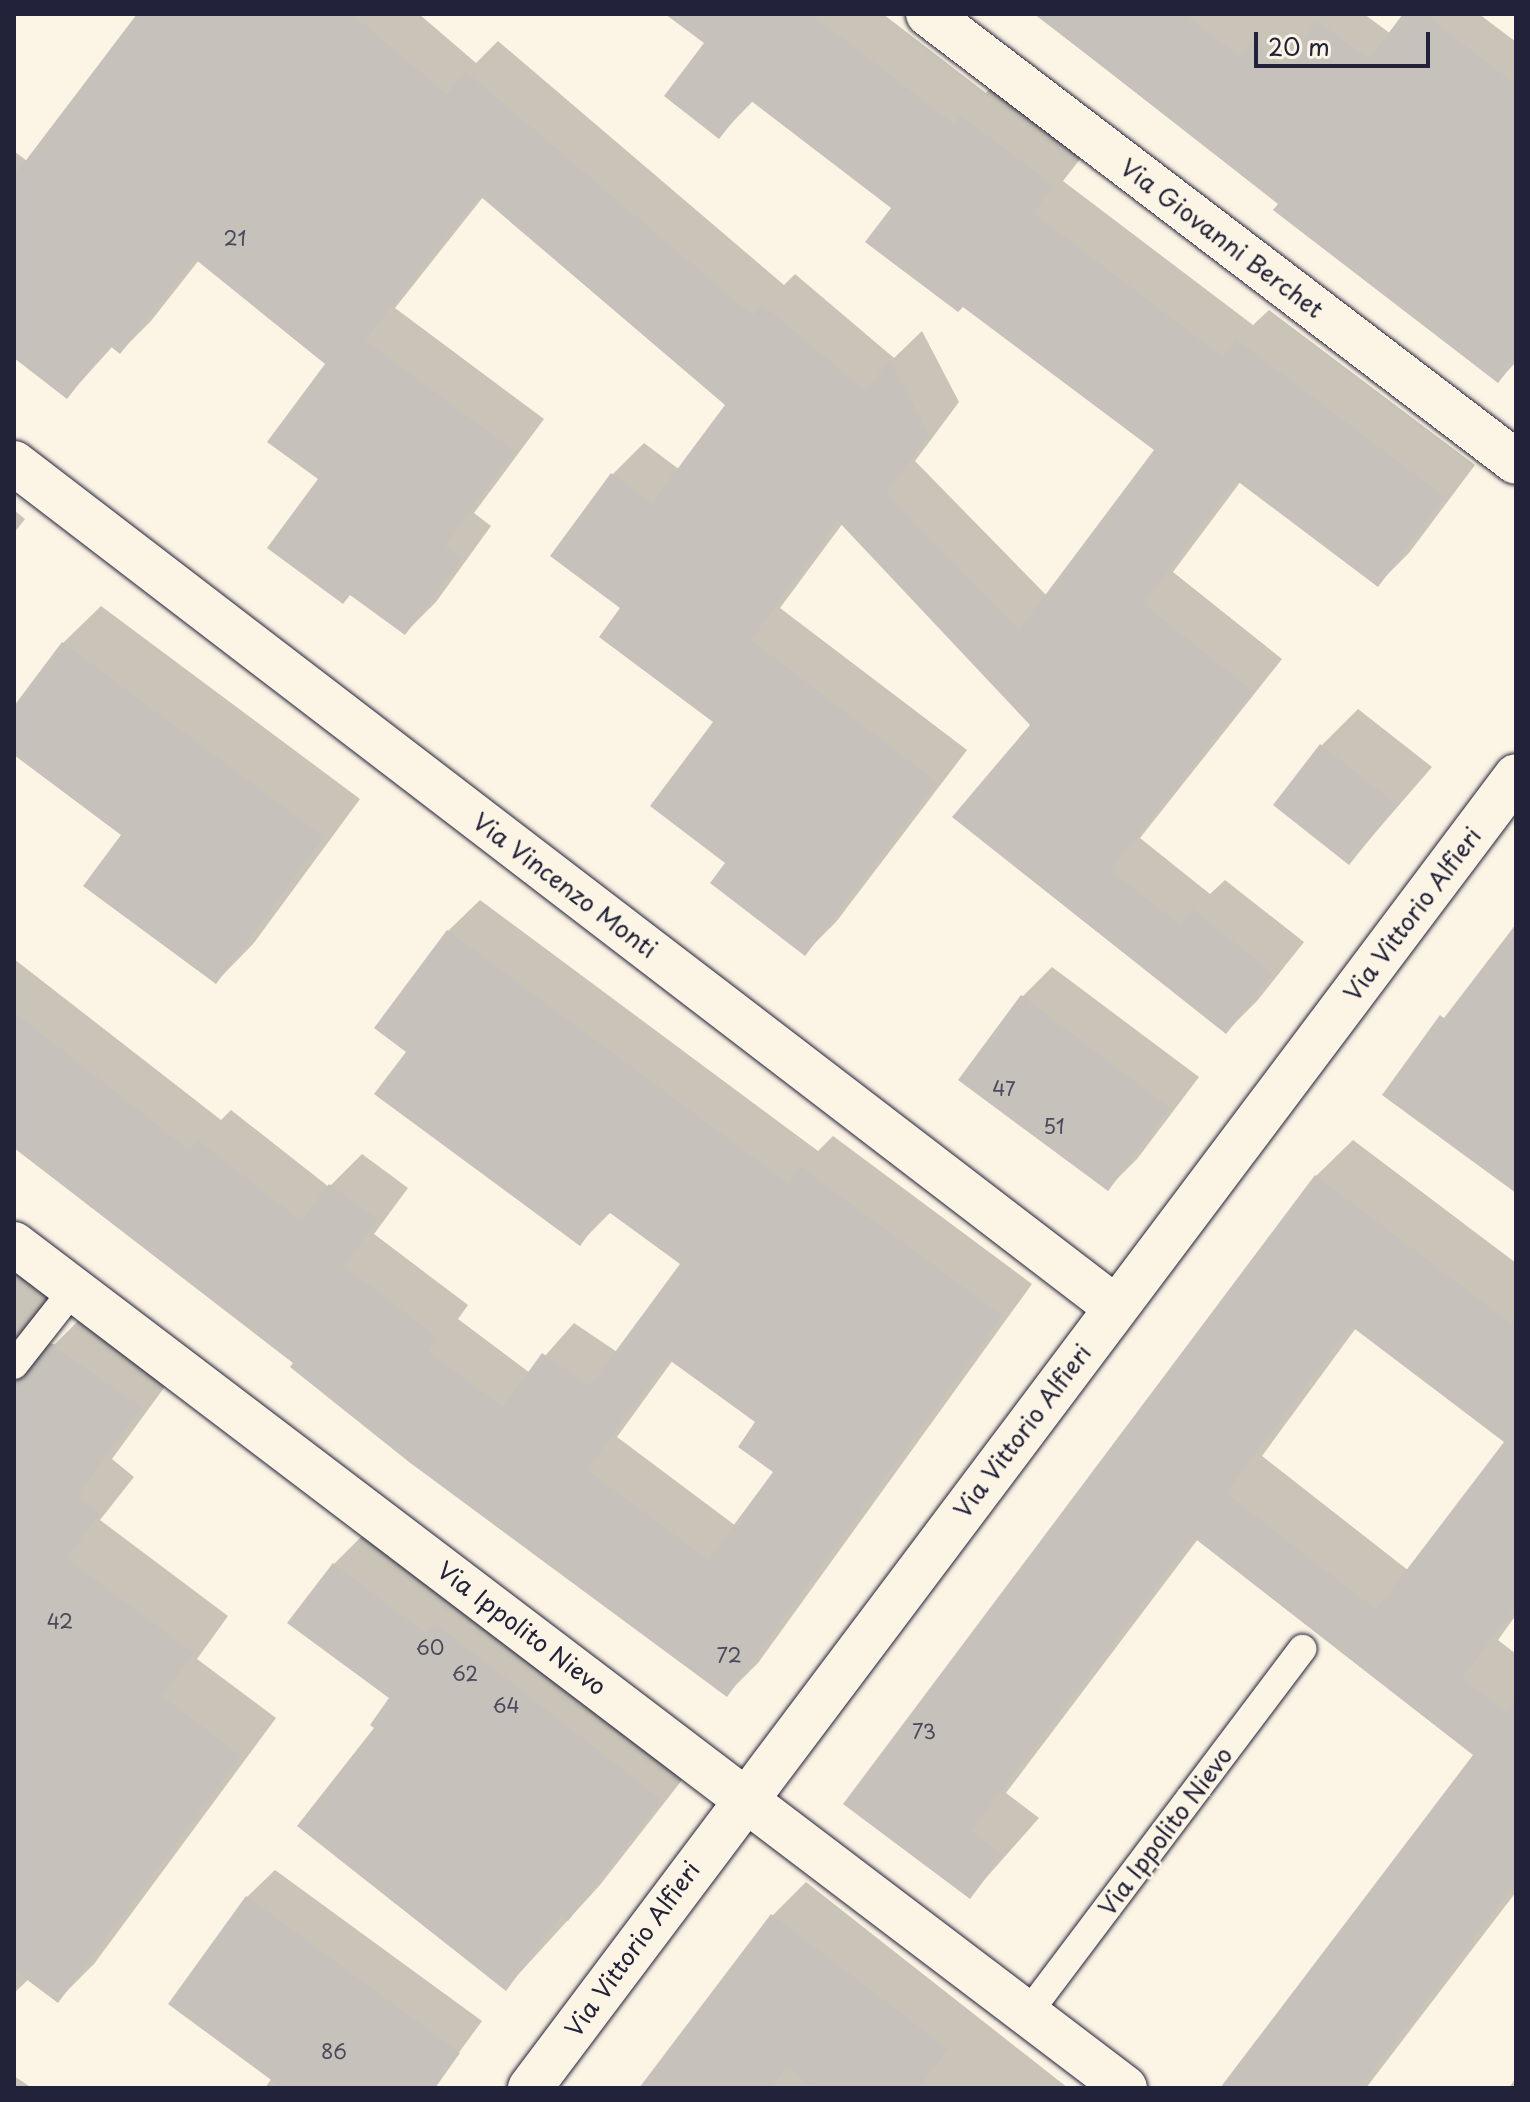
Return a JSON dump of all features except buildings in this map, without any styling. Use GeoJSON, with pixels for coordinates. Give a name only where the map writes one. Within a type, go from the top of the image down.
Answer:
{"type":"FeatureCollection","features":[{"type":"Feature","properties":{"kind":"street","name":"Via Giovanni Berchet"},"geometry":{"type":"LineString","coordinates":[[928,14],[1516,462]]}},
{"type":"Feature","properties":{"kind":"street","name":"Via Vincenzo Monti"},"geometry":{"type":"LineString","coordinates":[[14,463],[1115,1307]]}},
{"type":"Feature","properties":{"kind":"street","name":"Via Vittorio Alfieri"},"geometry":{"type":"LineString","coordinates":[[530,2088],[744,1796],[1516,776]]}},
{"type":"Feature","properties":{"kind":"street","name":"Via Ippolito Nievo"},"geometry":{"type":"LineString","coordinates":[[14,1244],[1125,2088]]}},
{"type":"Feature","properties":{"kind":"lane"},"geometry":{"type":"LineString","coordinates":[[14,1365],[73,1290]]}},
{"type":"Feature","properties":{"kind":"lane","name":"Via Ippolito Nievo"},"geometry":{"type":"LineString","coordinates":[[1028,2013],[1302,1649]]}}]}
